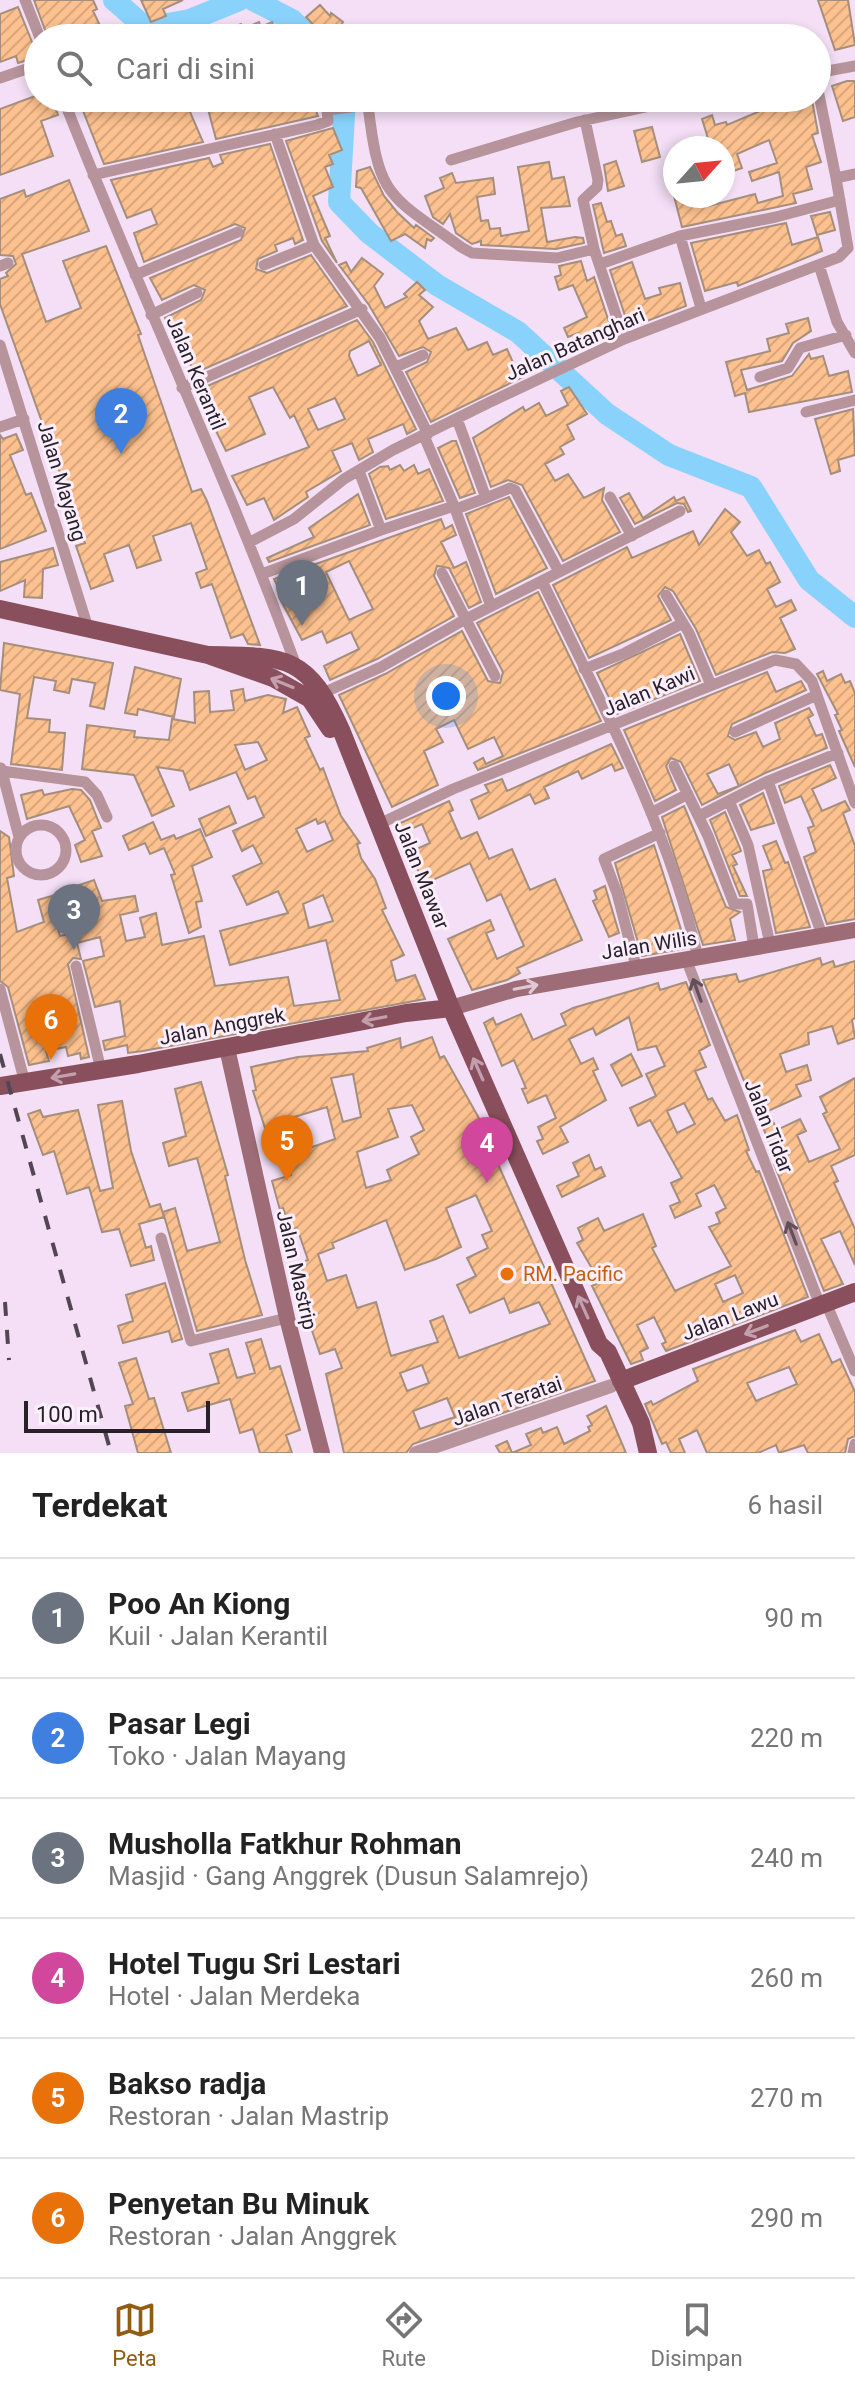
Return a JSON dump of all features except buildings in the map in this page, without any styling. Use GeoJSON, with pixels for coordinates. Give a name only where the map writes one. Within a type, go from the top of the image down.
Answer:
{"type":"FeatureCollection","features":[{"type":"Feature","properties":{"kind":"main road","name":"Jalan Mawar"},"geometry":{"type":"LineString","coordinates":[[0,610],[208,655],[295,663],[323,693],[451,1008],[599,1344],[608,1352],[616,1384],[641,1423],[645,1445]]}},
{"type":"Feature","properties":{"kind":"main road","name":"Jalan Mawar"},"geometry":{"type":"LineString","coordinates":[[208,655],[297,688],[310,699],[351,760]]}},
{"type":"Feature","properties":{"kind":"main road","name":"Jalan Wilis"},"geometry":{"type":"LineString","coordinates":[[451,1008],[516,989],[855,930]]}},
{"type":"Feature","properties":{"kind":"main road","name":"Jalan Anggrek"},"geometry":{"type":"LineString","coordinates":[[0,1086],[227,1048],[406,1013],[451,1008]]}},
{"type":"Feature","properties":{"kind":"main road","name":"Jalan Mastrip"},"geometry":{"type":"LineString","coordinates":[[227,1048],[287,1318],[322,1453]]}},
{"type":"Feature","properties":{"kind":"main road","name":"Jalan Lawu"},"geometry":{"type":"LineString","coordinates":[[616,1384],[855,1292]]}},
{"type":"Feature","properties":{"kind":"street"},"geometry":{"type":"LineString","coordinates":[[25,0],[34,24]]}},
{"type":"Feature","properties":{"kind":"street"},"geometry":{"type":"LineString","coordinates":[[831,70],[855,66]]}},
{"type":"Feature","properties":{"kind":"street"},"geometry":{"type":"LineString","coordinates":[[0,78],[24,70]]}},
{"type":"Feature","properties":{"kind":"street","name":"Jalan Kerantil"},"geometry":{"type":"LineString","coordinates":[[68,112],[151,315],[250,542],[295,663]]}},
{"type":"Feature","properties":{"kind":"street"},"geometry":{"type":"LineString","coordinates":[[93,175],[326,122],[327,112]]}},
{"type":"Feature","properties":{"kind":"street"},"geometry":{"type":"LineString","coordinates":[[368,112],[375,158],[393,197],[461,247],[472,253],[557,258],[594,249]]}},
{"type":"Feature","properties":{"kind":"street"},"geometry":{"type":"LineString","coordinates":[[451,160],[622,112]]}},
{"type":"Feature","properties":{"kind":"street","name":"Jalan Batanghari"},"geometry":{"type":"LineString","coordinates":[[250,542],[294,519],[359,471],[590,354],[701,308],[839,257],[848,248],[823,112]]}},
{"type":"Feature","properties":{"kind":"street"},"geometry":{"type":"LineString","coordinates":[[585,120],[598,180],[597,187],[583,200],[594,249],[624,339]]}},
{"type":"Feature","properties":{"kind":"street"},"geometry":{"type":"LineString","coordinates":[[275,134],[314,245],[362,309],[396,367],[426,435],[491,606]]}},
{"type":"Feature","properties":{"kind":"street"},"geometry":{"type":"LineString","coordinates":[[836,178],[855,174]]}},
{"type":"Feature","properties":{"kind":"street"},"geometry":{"type":"LineString","coordinates":[[600,264],[680,236],[776,217],[840,200]]}},
{"type":"Feature","properties":{"kind":"street"},"geometry":{"type":"LineString","coordinates":[[135,275],[238,232]]}},
{"type":"Feature","properties":{"kind":"street"},"geometry":{"type":"LineString","coordinates":[[680,236],[701,308]]}},
{"type":"Feature","properties":{"kind":"street"},"geometry":{"type":"LineString","coordinates":[[264,265],[314,245]]}},
{"type":"Feature","properties":{"kind":"street"},"geometry":{"type":"LineString","coordinates":[[819,265],[837,322],[855,353]]}},
{"type":"Feature","properties":{"kind":"street"},"geometry":{"type":"LineString","coordinates":[[151,315],[197,293]]}},
{"type":"Feature","properties":{"kind":"street"},"geometry":{"type":"LineString","coordinates":[[182,388],[362,309]]}},
{"type":"Feature","properties":{"kind":"street"},"geometry":{"type":"LineString","coordinates":[[760,377],[788,368],[800,348],[846,335]]}},
{"type":"Feature","properties":{"kind":"street","name":"Jalan Mayang"},"geometry":{"type":"LineString","coordinates":[[0,345],[88,628]]}},
{"type":"Feature","properties":{"kind":"street"},"geometry":{"type":"LineString","coordinates":[[396,367],[423,355]]}},
{"type":"Feature","properties":{"kind":"street"},"geometry":{"type":"LineString","coordinates":[[806,412],[855,400]]}},
{"type":"Feature","properties":{"kind":"street"},"geometry":{"type":"LineString","coordinates":[[0,427],[24,419]]}},
{"type":"Feature","properties":{"kind":"street"},"geometry":{"type":"LineString","coordinates":[[457,419],[486,498]]}},
{"type":"Feature","properties":{"kind":"street"},"geometry":{"type":"LineString","coordinates":[[359,471],[381,530]]}},
{"type":"Feature","properties":{"kind":"street"},"geometry":{"type":"LineString","coordinates":[[262,574],[381,530],[510,488],[515,490],[559,572]]}},
{"type":"Feature","properties":{"kind":"street"},"geometry":{"type":"LineString","coordinates":[[610,497],[632,536]]}},
{"type":"Feature","properties":{"kind":"street"},"geometry":{"type":"LineString","coordinates":[[323,693],[381,667],[464,620],[680,511]]}},
{"type":"Feature","properties":{"kind":"street"},"geometry":{"type":"LineString","coordinates":[[442,573],[495,676]]}},
{"type":"Feature","properties":{"kind":"street","name":"Jalan Tidar"},"geometry":{"type":"LineString","coordinates":[[542,581],[660,833],[689,915],[692,958],[823,1304],[855,1371]]}},
{"type":"Feature","properties":{"kind":"street"},"geometry":{"type":"LineString","coordinates":[[666,595],[683,623],[711,685]]}},
{"type":"Feature","properties":{"kind":"street"},"geometry":{"type":"LineString","coordinates":[[584,669],[625,653],[683,623]]}},
{"type":"Feature","properties":{"kind":"street","name":"Jalan Kawi"},"geometry":{"type":"LineString","coordinates":[[377,825],[453,789],[764,664],[786,660],[807,672],[855,803]]}},
{"type":"Feature","properties":{"kind":"street"},"geometry":{"type":"LineString","coordinates":[[735,732],[817,695]]}},
{"type":"Feature","properties":{"kind":"street"},"geometry":{"type":"LineString","coordinates":[[699,816],[768,781],[838,753]]}},
{"type":"Feature","properties":{"kind":"street"},"geometry":{"type":"LineString","coordinates":[[674,766],[699,816],[734,904],[747,904],[762,945]]}},
{"type":"Feature","properties":{"kind":"street"},"geometry":{"type":"LineString","coordinates":[[19,837],[36,826],[53,827],[65,843],[65,858],[61,866],[48,874],[29,871],[19,860],[16,847],[19,837],[1,768],[85,782],[97,795],[107,817]]}},
{"type":"Feature","properties":{"kind":"street"},"geometry":{"type":"LineString","coordinates":[[768,781],[822,935]]}},
{"type":"Feature","properties":{"kind":"street"},"geometry":{"type":"LineString","coordinates":[[651,813],[688,794]]}},
{"type":"Feature","properties":{"kind":"street"},"geometry":{"type":"LineString","coordinates":[[729,801],[748,845],[762,945]]}},
{"type":"Feature","properties":{"kind":"street"},"geometry":{"type":"LineString","coordinates":[[636,966],[617,893],[604,859],[660,833]]}},
{"type":"Feature","properties":{"kind":"street"},"geometry":{"type":"LineString","coordinates":[[76,966],[101,1070]]}},
{"type":"Feature","properties":{"kind":"street"},"geometry":{"type":"LineString","coordinates":[[0,989],[25,1083]]}},
{"type":"Feature","properties":{"kind":"street"},"geometry":{"type":"LineString","coordinates":[[161,1238],[191,1341],[287,1318]]}},
{"type":"Feature","properties":{"kind":"street","name":"Jalan Teratai"},"geometry":{"type":"LineString","coordinates":[[416,1453],[616,1384]]}},
{"type":"Feature","properties":{"kind":"street"},"geometry":{"type":"LineString","coordinates":[[853,1453],[855,1444]]}},
{"type":"Feature","properties":{"kind":"waterway"},"geometry":{"type":"LineString","coordinates":[[114,0],[141,24]]}},
{"type":"Feature","properties":{"kind":"waterway"},"geometry":{"type":"LineString","coordinates":[[168,24],[190,20],[239,0]]}},
{"type":"Feature","properties":{"kind":"waterway"},"geometry":{"type":"LineString","coordinates":[[253,0],[296,24]]}},
{"type":"Feature","properties":{"kind":"waterway"},"geometry":{"type":"LineString","coordinates":[[344,112],[339,202],[369,233],[437,285],[518,332],[607,414],[669,455],[751,487],[809,580],[855,617]]}},
{"type":"Feature","properties":{"kind":"railway"},"geometry":{"type":"LineString","coordinates":[[0,1054],[111,1453]]}},
{"type":"Feature","properties":{"kind":"railway"},"geometry":{"type":"LineString","coordinates":[[5,1302],[9,1360]]}},
{"type":"Feature","properties":{"kind":"place","name":"Pasar Legi"},"geometry":{"type":"Point","coordinates":[121,454]}},
{"type":"Feature","properties":{"kind":"place","name":"Poo An Kiong"},"geometry":{"type":"Point","coordinates":[302,626]}},
{"type":"Feature","properties":{"kind":"place","name":"Musholla Fatkhur Rohman"},"geometry":{"type":"Point","coordinates":[74,950]}},
{"type":"Feature","properties":{"kind":"place","name":"Penyetan Bu Minuk"},"geometry":{"type":"Point","coordinates":[51,1060]}},
{"type":"Feature","properties":{"kind":"place","name":"Bakso radja"},"geometry":{"type":"Point","coordinates":[287,1181]}},
{"type":"Feature","properties":{"kind":"place","name":"Hotel Tugu Sri Lestari"},"geometry":{"type":"Point","coordinates":[487,1183]}},
{"type":"Feature","properties":{"kind":"place","name":"RM. Pacific"},"geometry":{"type":"Point","coordinates":[507,1274]}}]}
